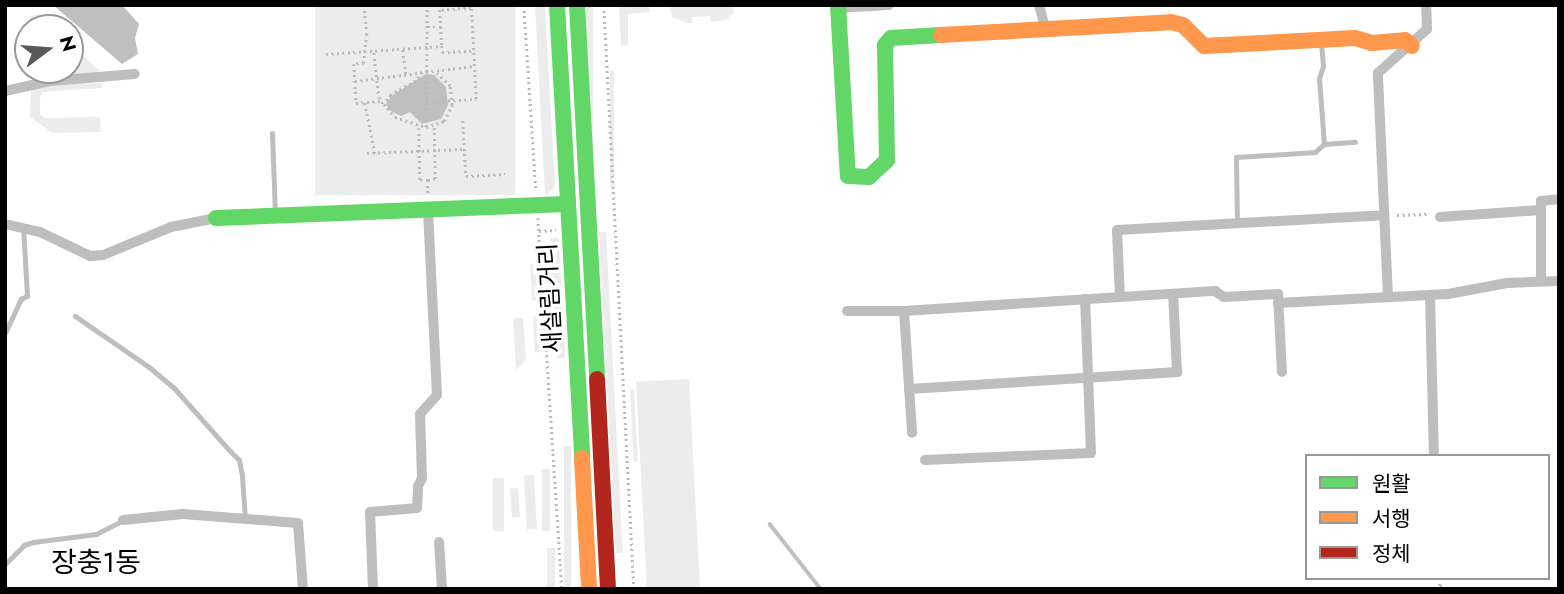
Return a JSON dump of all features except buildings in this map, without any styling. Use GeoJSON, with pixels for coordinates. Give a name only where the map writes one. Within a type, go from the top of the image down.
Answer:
{"type":"FeatureCollection","features":[{"type":"Feature","properties":{"kind":"street","name":"새살림거리"},"geometry":{"type":"LineString","coordinates":[[557,5],[589,589]]}},
{"type":"Feature","properties":{"kind":"street","name":"새살림거리"},"geometry":{"type":"LineString","coordinates":[[577,5],[608,589]]}},
{"type":"Feature","properties":{"kind":"street"},"geometry":{"type":"LineString","coordinates":[[889,5],[838,7],[848,176],[869,177],[887,160],[885,45],[891,38],[1171,22],[1183,25],[1196,41],[1204,46],[1354,38],[1372,43],[1405,40],[1412,46]]}},
{"type":"Feature","properties":{"kind":"street"},"geometry":{"type":"LineString","coordinates":[[1039,5],[1045,28]]}},
{"type":"Feature","properties":{"kind":"street"},"geometry":{"type":"LineString","coordinates":[[1388,298],[1378,74],[1412,46],[1427,29],[1426,5]]}},
{"type":"Feature","properties":{"kind":"street"},"geometry":{"type":"LineString","coordinates":[[5,91],[51,81],[135,74]]}},
{"type":"Feature","properties":{"kind":"street"},"geometry":{"type":"LineString","coordinates":[[1541,281],[1541,201],[1559,199]]}},
{"type":"Feature","properties":{"kind":"street"},"geometry":{"type":"LineString","coordinates":[[5,224],[23,227],[90,256],[103,255],[171,227],[216,218],[567,204]]}},
{"type":"Feature","properties":{"kind":"street"},"geometry":{"type":"LineString","coordinates":[[373,589],[370,512],[417,508],[418,485],[422,478],[420,414],[438,395],[428,210]]}},
{"type":"Feature","properties":{"kind":"street"},"geometry":{"type":"LineString","coordinates":[[1440,217],[1541,210]]}},
{"type":"Feature","properties":{"kind":"street"},"geometry":{"type":"LineString","coordinates":[[1120,297],[1117,230],[1383,215]]}},
{"type":"Feature","properties":{"kind":"street"},"geometry":{"type":"LineString","coordinates":[[1278,303],[1430,295],[1559,281]]}},
{"type":"Feature","properties":{"kind":"street"},"geometry":{"type":"LineString","coordinates":[[847,311],[904,311],[1215,291],[1224,297],[1278,294],[1282,372]]}},
{"type":"Feature","properties":{"kind":"street"},"geometry":{"type":"LineString","coordinates":[[909,389],[1177,372],[1173,294]]}},
{"type":"Feature","properties":{"kind":"street"},"geometry":{"type":"LineString","coordinates":[[1430,295],[1434,454]]}},
{"type":"Feature","properties":{"kind":"street"},"geometry":{"type":"LineString","coordinates":[[925,460],[1091,453],[1085,299]]}},
{"type":"Feature","properties":{"kind":"street"},"geometry":{"type":"LineString","coordinates":[[904,311],[912,433]]}},
{"type":"Feature","properties":{"kind":"street"},"geometry":{"type":"LineString","coordinates":[[123,520],[173,514],[224,515],[298,523],[303,589]]}},
{"type":"Feature","properties":{"kind":"street"},"geometry":{"type":"LineString","coordinates":[[439,542],[442,589]]}},
{"type":"Feature","properties":{"kind":"lane"},"geometry":{"type":"LineString","coordinates":[[1321,40],[1323,66],[1319,78],[1324,144]]}},
{"type":"Feature","properties":{"kind":"lane"},"geometry":{"type":"LineString","coordinates":[[272,133],[275,216]]}},
{"type":"Feature","properties":{"kind":"lane"},"geometry":{"type":"LineString","coordinates":[[1237,225],[1236,157],[1315,152],[1324,144],[1355,142]]}},
{"type":"Feature","properties":{"kind":"lane"},"geometry":{"type":"LineString","coordinates":[[5,333],[21,299],[27,296],[23,227]]}},
{"type":"Feature","properties":{"kind":"lane"},"geometry":{"type":"LineString","coordinates":[[75,316],[149,366],[174,388],[239,460],[245,519]]}},
{"type":"Feature","properties":{"kind":"lane"},"geometry":{"type":"LineString","coordinates":[[5,564],[24,545],[96,534],[123,520]]}},
{"type":"Feature","properties":{"kind":"path"},"geometry":{"type":"LineString","coordinates":[[364,5],[367,34],[364,63],[354,64],[356,103],[380,102],[395,117],[419,127],[434,126],[449,115],[451,100],[450,86],[434,71]]}},
{"type":"Feature","properties":{"kind":"path"},"geometry":{"type":"LineString","coordinates":[[426,126],[429,73],[427,5]]}},
{"type":"Feature","properties":{"kind":"path"},"geometry":{"type":"LineString","coordinates":[[524,5],[562,589]]}},
{"type":"Feature","properties":{"kind":"path"},"geometry":{"type":"LineString","coordinates":[[604,5],[634,589]]}},
{"type":"Feature","properties":{"kind":"path"},"geometry":{"type":"LineString","coordinates":[[426,102],[476,99],[471,7],[440,10],[442,52],[473,51]]}},
{"type":"Feature","properties":{"kind":"path"},"geometry":{"type":"LineString","coordinates":[[428,27],[441,27]]}},
{"type":"Feature","properties":{"kind":"path"},"geometry":{"type":"LineString","coordinates":[[326,54],[364,54],[442,46]]}},
{"type":"Feature","properties":{"kind":"path"},"geometry":{"type":"LineString","coordinates":[[403,49],[406,75]]}},
{"type":"Feature","properties":{"kind":"path"},"geometry":{"type":"LineString","coordinates":[[374,53],[380,102]]}},
{"type":"Feature","properties":{"kind":"path"},"geometry":{"type":"LineString","coordinates":[[355,80],[473,66]]}},
{"type":"Feature","properties":{"kind":"path"},"geometry":{"type":"LineString","coordinates":[[384,104],[391,94],[416,81],[422,72]]}},
{"type":"Feature","properties":{"kind":"path"},"geometry":{"type":"LineString","coordinates":[[365,103],[375,153]]}},
{"type":"Feature","properties":{"kind":"path"},"geometry":{"type":"LineString","coordinates":[[463,121],[466,176],[505,174]]}},
{"type":"Feature","properties":{"kind":"path"},"geometry":{"type":"LineString","coordinates":[[419,127],[421,180],[428,180],[435,179],[434,126]]}},
{"type":"Feature","properties":{"kind":"path"},"geometry":{"type":"LineString","coordinates":[[367,153],[464,149]]}},
{"type":"Feature","properties":{"kind":"path"},"geometry":{"type":"LineString","coordinates":[[1383,215],[1431,214],[1440,217]]}},
{"type":"Feature","properties":{"kind":"shaded area"},"geometry":{"type":"Polygon","coordinates":[[[53,5],[122,5],[139,24],[135,38],[138,54],[122,64],[84,32],[84,14],[64,14],[53,5]]]}},
{"type":"Feature","properties":{"kind":"shaded area"},"geometry":{"type":"Polygon","coordinates":[[[315,5],[515,5],[515,195],[315,195],[315,5]]]}},
{"type":"Feature","properties":{"kind":"shaded area"},"geometry":{"type":"Polygon","coordinates":[[[535,5],[545,5],[555,186],[548,194],[545,194],[535,5]]]}},
{"type":"Feature","properties":{"kind":"shaded area"},"geometry":{"type":"Polygon","coordinates":[[[586,5],[593,5],[593,221],[586,221],[586,5]]]}},
{"type":"Feature","properties":{"kind":"shaded area"},"geometry":{"type":"Polygon","coordinates":[[[619,5],[649,5],[650,12],[628,14],[628,45],[621,46],[619,5]]]}},
{"type":"Feature","properties":{"kind":"shaded area"},"geometry":{"type":"Polygon","coordinates":[[[670,5],[733,5],[734,13],[725,20],[711,22],[710,16],[692,17],[692,23],[687,23],[672,17],[670,5]]]}},
{"type":"Feature","properties":{"kind":"shaded area"},"geometry":{"type":"Polygon","coordinates":[[[84,56],[99,71],[84,76],[84,56]]]}},
{"type":"Feature","properties":{"kind":"shaded area"},"geometry":{"type":"Polygon","coordinates":[[[610,71],[614,71],[614,187],[610,187],[610,71]]]}},
{"type":"Feature","properties":{"kind":"shaded area"},"geometry":{"type":"Polygon","coordinates":[[[426,74],[434,75],[446,87],[448,105],[441,119],[422,124],[410,112],[401,116],[389,110],[386,104],[391,96],[426,74]]]}},
{"type":"Feature","properties":{"kind":"shaded area"},"geometry":{"type":"Polygon","coordinates":[[[102,83],[102,88],[42,92],[40,114],[45,118],[100,117],[101,132],[53,133],[30,117],[31,89],[43,85],[102,83]]]}},
{"type":"Feature","properties":{"kind":"shaded area"},"geometry":{"type":"Polygon","coordinates":[[[599,232],[606,232],[623,553],[616,553],[599,232]]]}},
{"type":"Feature","properties":{"kind":"shaded area"},"geometry":{"type":"Polygon","coordinates":[[[550,238],[559,238],[565,358],[556,358],[550,238]]]}},
{"type":"Feature","properties":{"kind":"shaded area"},"geometry":{"type":"Polygon","coordinates":[[[530,264],[539,264],[541,300],[532,300],[530,264]]]}},
{"type":"Feature","properties":{"kind":"shaded area"},"geometry":{"type":"Polygon","coordinates":[[[533,316],[542,316],[544,352],[535,352],[533,316]]]}},
{"type":"Feature","properties":{"kind":"shaded area"},"geometry":{"type":"Polygon","coordinates":[[[513,318],[523,318],[526,360],[516,370],[513,318]]]}},
{"type":"Feature","properties":{"kind":"shaded area"},"geometry":{"type":"Polygon","coordinates":[[[689,379],[700,589],[647,589],[636,382],[689,379]]]}},
{"type":"Feature","properties":{"kind":"shaded area"},"geometry":{"type":"Polygon","coordinates":[[[630,390],[634,390],[638,462],[634,462],[630,390]]]}},
{"type":"Feature","properties":{"kind":"shaded area"},"geometry":{"type":"Polygon","coordinates":[[[564,446],[571,446],[571,589],[564,589],[564,446]]]}},
{"type":"Feature","properties":{"kind":"shaded area"},"geometry":{"type":"Polygon","coordinates":[[[542,469],[550,469],[550,531],[542,531],[542,469]]]}},
{"type":"Feature","properties":{"kind":"shaded area"},"geometry":{"type":"Polygon","coordinates":[[[534,475],[537,529],[527,529],[524,476],[534,475]]]}},
{"type":"Feature","properties":{"kind":"shaded area"},"geometry":{"type":"Polygon","coordinates":[[[493,478],[504,478],[504,531],[493,531],[493,478]]]}},
{"type":"Feature","properties":{"kind":"shaded area"},"geometry":{"type":"Polygon","coordinates":[[[518,488],[520,517],[512,517],[510,489],[518,488]]]}},
{"type":"Feature","properties":{"kind":"shaded area"},"geometry":{"type":"Polygon","coordinates":[[[547,548],[555,548],[555,588],[547,588],[547,548]]]}},
{"type":"Feature","properties":{"kind":"waterway"},"geometry":{"type":"LineString","coordinates":[[770,524],[821,589]]}},
{"type":"Feature","properties":{"kind":"traffic: fast"},"geometry":{"type":"LineString","coordinates":[[557,5],[582,458]]}},
{"type":"Feature","properties":{"kind":"traffic: fast"},"geometry":{"type":"LineString","coordinates":[[577,5],[597,379]]}},
{"type":"Feature","properties":{"kind":"traffic: fast"},"geometry":{"type":"LineString","coordinates":[[838,5],[848,176],[869,177],[887,160],[885,45],[891,38],[941,35]]}},
{"type":"Feature","properties":{"kind":"traffic: fast"},"geometry":{"type":"LineString","coordinates":[[216,218],[567,204]]}},
{"type":"Feature","properties":{"kind":"traffic: slow"},"geometry":{"type":"LineString","coordinates":[[941,35],[1171,22],[1183,25],[1204,46],[1355,38],[1372,43],[1405,40],[1412,46]]}},
{"type":"Feature","properties":{"kind":"traffic: slow"},"geometry":{"type":"LineString","coordinates":[[582,458],[589,589]]}},
{"type":"Feature","properties":{"kind":"traffic: jam"},"geometry":{"type":"LineString","coordinates":[[597,379],[608,589]]}},
{"type":"Feature","properties":{"kind":"district","name":"장충1동"},"geometry":{"type":"Point","coordinates":[96,563]}}]}
